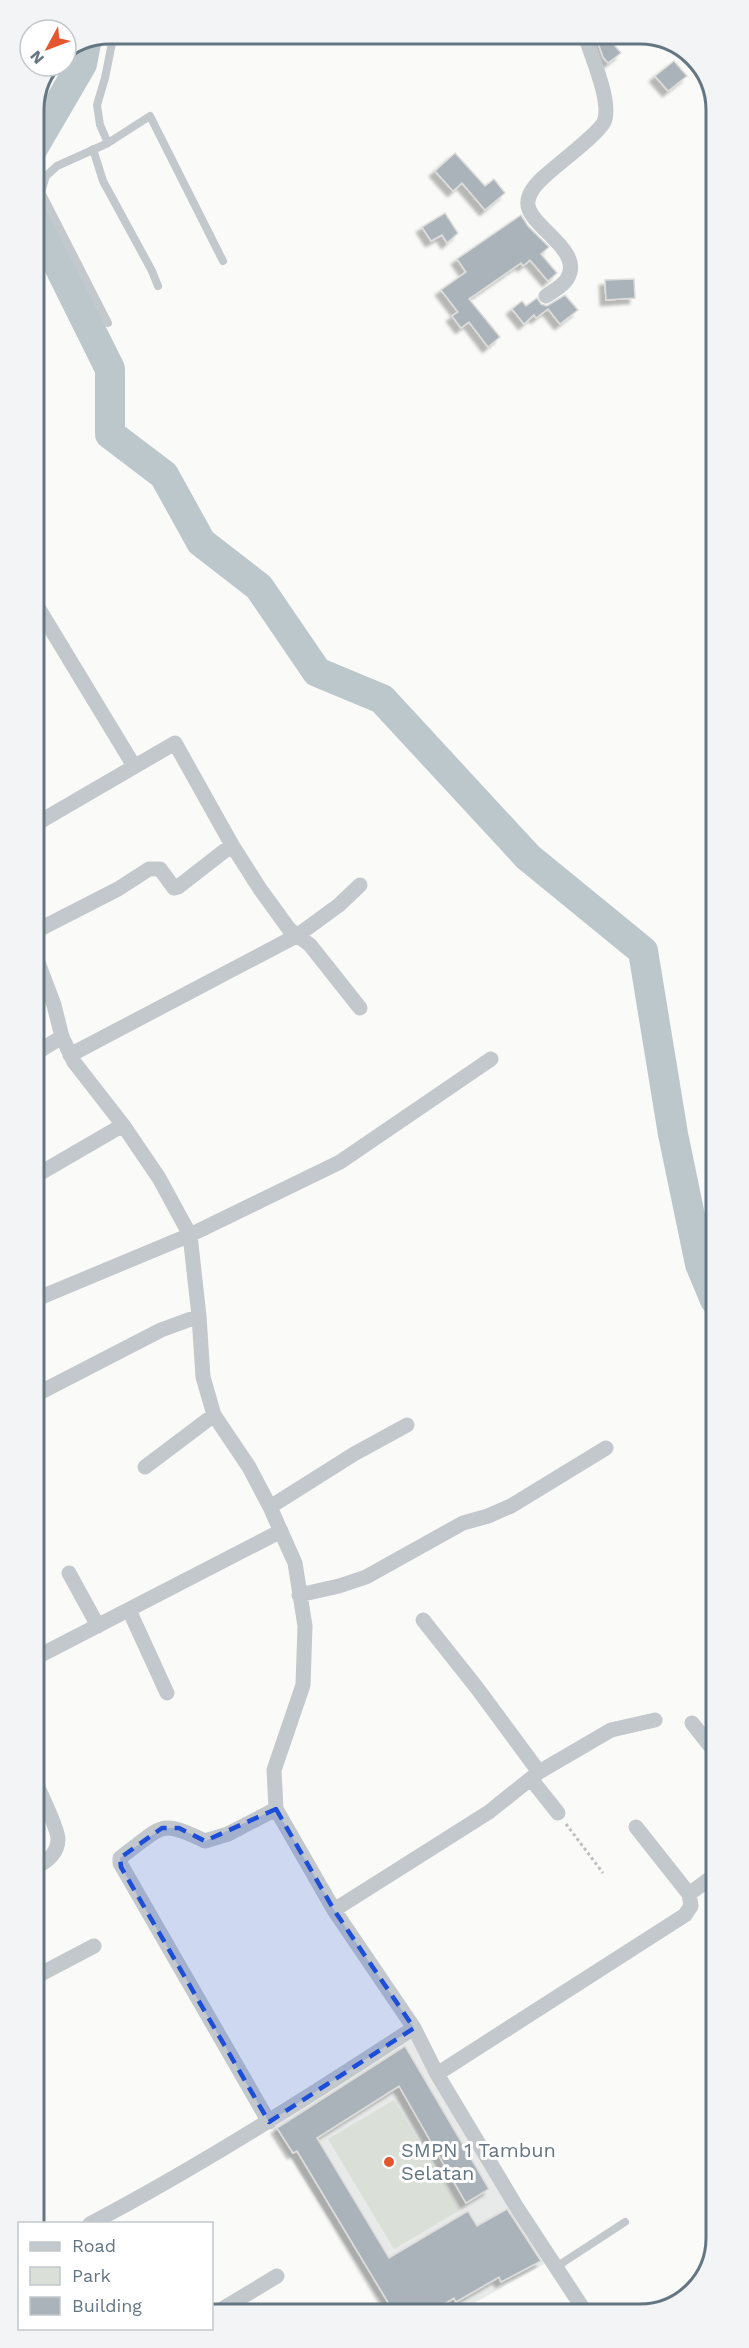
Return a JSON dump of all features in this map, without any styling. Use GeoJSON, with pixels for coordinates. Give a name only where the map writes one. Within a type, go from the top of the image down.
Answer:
{"type":"FeatureCollection","features":[{"type":"Feature","properties":{"kind":"street"},"geometry":{"type":"LineString","coordinates":[[546,296],[568,278],[569,261],[557,242],[535,217],[528,201],[537,183],[604,122],[605,104],[588,44]]}},
{"type":"Feature","properties":{"kind":"street"},"geometry":{"type":"LineString","coordinates":[[43,617],[134,766]]}},
{"type":"Feature","properties":{"kind":"street"},"geometry":{"type":"LineString","coordinates":[[43,820],[175,743],[232,845],[289,929],[310,945],[360,1008]]}},
{"type":"Feature","properties":{"kind":"street"},"geometry":{"type":"LineString","coordinates":[[43,927],[118,889],[149,869],[160,869],[171,886],[178,887],[232,845]]}},
{"type":"Feature","properties":{"kind":"street"},"geometry":{"type":"LineString","coordinates":[[70,1054],[298,935],[339,905],[360,885]]}},
{"type":"Feature","properties":{"kind":"street"},"geometry":{"type":"LineString","coordinates":[[43,976],[54,1005],[62,1037],[70,1054],[159,1178],[190,1235],[200,1316],[202,1377],[214,1415],[249,1467],[295,1563],[305,1626],[303,1685],[274,1770],[276,1809],[334,1910],[414,2028],[437,2074],[516,2206],[580,2304]]}},
{"type":"Feature","properties":{"kind":"street"},"geometry":{"type":"LineString","coordinates":[[43,1049],[62,1037]]}},
{"type":"Feature","properties":{"kind":"street"},"geometry":{"type":"LineString","coordinates":[[43,1296],[190,1235],[340,1162],[491,1059]]}},
{"type":"Feature","properties":{"kind":"street"},"geometry":{"type":"LineString","coordinates":[[43,1172],[123,1125]]}},
{"type":"Feature","properties":{"kind":"street"},"geometry":{"type":"LineString","coordinates":[[43,1390],[161,1330],[200,1316]]}},
{"type":"Feature","properties":{"kind":"street"},"geometry":{"type":"LineString","coordinates":[[145,1467],[214,1415]]}},
{"type":"Feature","properties":{"kind":"street"},"geometry":{"type":"LineString","coordinates":[[270,1507],[407,1425]]}},
{"type":"Feature","properties":{"kind":"street"},"geometry":{"type":"LineString","coordinates":[[299,1595],[366,1577],[463,1523],[511,1506],[606,1448]]}},
{"type":"Feature","properties":{"kind":"street"},"geometry":{"type":"LineString","coordinates":[[43,1654],[281,1531]]}},
{"type":"Feature","properties":{"kind":"street"},"geometry":{"type":"LineString","coordinates":[[69,1573],[98,1626]]}},
{"type":"Feature","properties":{"kind":"street"},"geometry":{"type":"LineString","coordinates":[[129,1610],[166,1693]]}},
{"type":"Feature","properties":{"kind":"street"},"geometry":{"type":"LineString","coordinates":[[423,1620],[477,1688],[558,1813]]}},
{"type":"Feature","properties":{"kind":"street"},"geometry":{"type":"LineString","coordinates":[[334,1910],[489,1812],[535,1775],[611,1730],[655,1720]]}},
{"type":"Feature","properties":{"kind":"street"},"geometry":{"type":"LineString","coordinates":[[692,1723],[706,1741]]}},
{"type":"Feature","properties":{"kind":"street"},"geometry":{"type":"LineString","coordinates":[[43,1801],[58,1839],[53,1855],[43,1864]]}},
{"type":"Feature","properties":{"kind":"street"},"geometry":{"type":"LineString","coordinates":[[269,2122],[120,1863],[120,1858],[162,1828],[179,1828],[205,1841],[228,1834],[276,1809]]}},
{"type":"Feature","properties":{"kind":"street"},"geometry":{"type":"LineString","coordinates":[[437,2074],[685,1915],[691,1906],[689,1894],[636,1827]]}},
{"type":"Feature","properties":{"kind":"street"},"geometry":{"type":"LineString","coordinates":[[689,1894],[706,1881]]}},
{"type":"Feature","properties":{"kind":"street"},"geometry":{"type":"LineString","coordinates":[[43,1973],[94,1946]]}},
{"type":"Feature","properties":{"kind":"street"},"geometry":{"type":"LineString","coordinates":[[92,2222],[148,2193],[269,2122],[414,2028]]}},
{"type":"Feature","properties":{"kind":"street"},"geometry":{"type":"LineString","coordinates":[[231,2304],[277,2276]]}},
{"type":"Feature","properties":{"kind":"lane"},"geometry":{"type":"LineString","coordinates":[[108,143],[100,125],[97,105],[112,43]]}},
{"type":"Feature","properties":{"kind":"lane"},"geometry":{"type":"LineString","coordinates":[[43,186],[46,176],[57,166],[108,143],[150,116],[223,261]]}},
{"type":"Feature","properties":{"kind":"lane"},"geometry":{"type":"LineString","coordinates":[[93,149],[103,181],[158,286]]}},
{"type":"Feature","properties":{"kind":"lane"},"geometry":{"type":"LineString","coordinates":[[43,196],[108,323]]}},
{"type":"Feature","properties":{"kind":"lane"},"geometry":{"type":"LineString","coordinates":[[556,2267],[625,2222]]}},
{"type":"Feature","properties":{"kind":"path"},"geometry":{"type":"LineString","coordinates":[[558,1813],[603,1873]]}},
{"type":"Feature","properties":{"kind":"highlighted area"},"geometry":{"type":"Polygon","coordinates":[[[276,1809],[334,1910],[414,2028],[269,2122],[121,1867],[120,1858],[162,1828],[179,1828],[205,1841],[276,1809]]]}},
{"type":"Feature","properties":{"kind":"shaded area","name":"SMPN 1 Tambun Selatan"},"geometry":{"type":"Polygon","coordinates":[[[409,2035],[506,2198],[548,2262],[472,2304],[383,2304],[270,2125],[409,2035]]]}},
{"type":"Feature","properties":{"kind":"green space"},"geometry":{"type":"Polygon","coordinates":[[[394,2100],[460,2210],[394,2249],[328,2139],[394,2100]]]}},
{"type":"Feature","properties":{"kind":"building"},"geometry":{"type":"Polygon","coordinates":[[[598,44],[613,44],[621,53],[608,63],[598,44]]]}},
{"type":"Feature","properties":{"kind":"building"},"geometry":{"type":"Polygon","coordinates":[[[674,61],[687,76],[668,91],[655,76],[674,61]]]}},
{"type":"Feature","properties":{"kind":"building"},"geometry":{"type":"Polygon","coordinates":[[[455,153],[485,186],[494,179],[505,193],[485,210],[462,183],[453,191],[435,171],[455,153]]]}},
{"type":"Feature","properties":{"kind":"building"},"geometry":{"type":"Polygon","coordinates":[[[445,213],[458,233],[447,243],[442,235],[431,241],[422,227],[445,213]]]}},
{"type":"Feature","properties":{"kind":"building"},"geometry":{"type":"Polygon","coordinates":[[[521,215],[528,226],[549,247],[541,254],[557,273],[548,281],[530,260],[523,266],[521,263],[469,299],[500,337],[488,347],[469,322],[461,328],[452,316],[458,312],[441,290],[466,272],[457,259],[521,215]]]}},
{"type":"Feature","properties":{"kind":"building"},"geometry":{"type":"Polygon","coordinates":[[[634,279],[635,298],[606,300],[605,280],[634,279]]]}},
{"type":"Feature","properties":{"kind":"building"},"geometry":{"type":"Polygon","coordinates":[[[565,295],[578,310],[560,324],[548,309],[536,318],[534,315],[524,324],[512,309],[522,301],[526,306],[537,298],[541,304],[547,306],[565,295]]]}},
{"type":"Feature","properties":{"kind":"building"},"geometry":{"type":"Polygon","coordinates":[[[405,2046],[489,2189],[466,2203],[399,2086],[317,2138],[389,2258],[468,2211],[477,2226],[507,2209],[541,2261],[501,2282],[499,2277],[456,2302],[454,2298],[444,2304],[389,2304],[297,2151],[293,2153],[277,2128],[405,2046]]]}},
{"type":"Feature","properties":{"kind":"waterway"},"geometry":{"type":"LineString","coordinates":[[43,131],[82,64],[85,49]]}},
{"type":"Feature","properties":{"kind":"waterway"},"geometry":{"type":"LineString","coordinates":[[43,234],[110,369],[110,434],[164,475],[201,542],[259,587],[317,672],[382,699],[528,857],[643,951],[673,1134],[700,1264],[706,1278]]}},
{"type":"Feature","properties":{"kind":"place","name":"SMPN 1 Tambun Selatan"},"geometry":{"type":"Point","coordinates":[389,2162]}}]}
